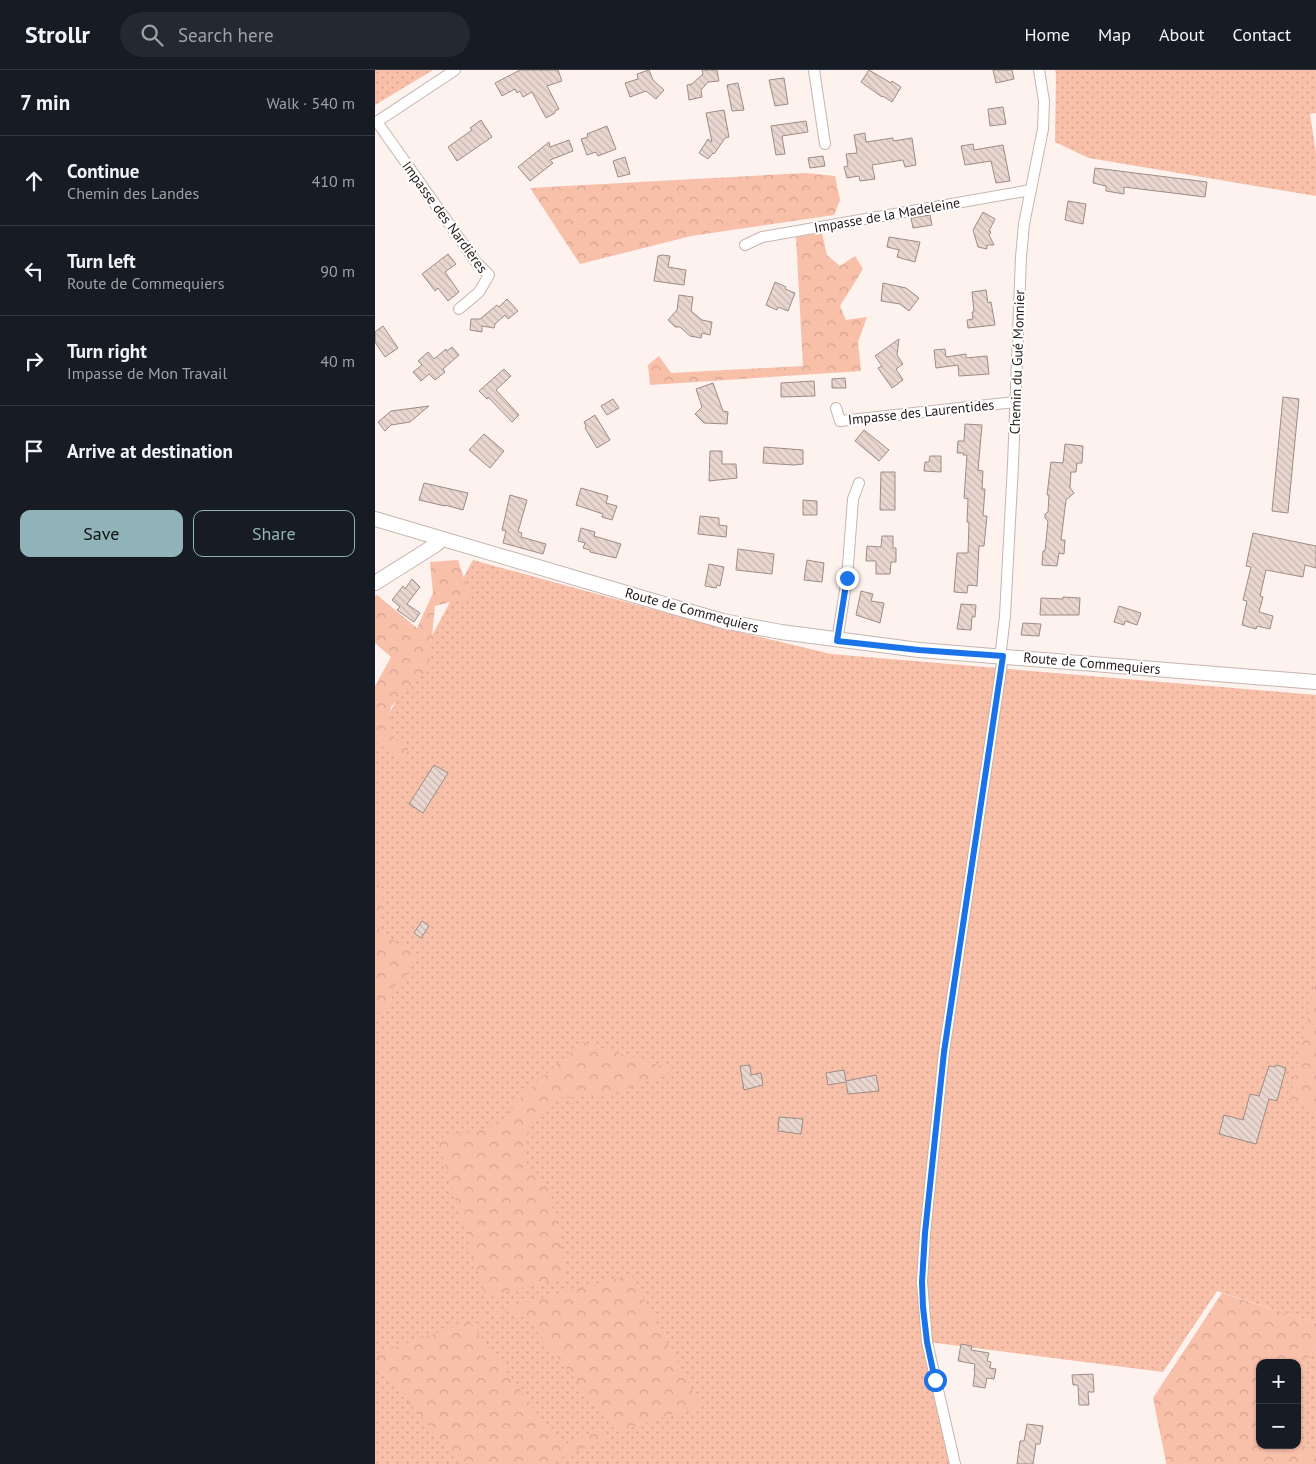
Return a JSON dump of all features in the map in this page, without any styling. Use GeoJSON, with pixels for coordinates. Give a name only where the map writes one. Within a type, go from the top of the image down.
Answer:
{"type":"FeatureCollection","features":[{"type":"Feature","properties":{"kind":"street"},"geometry":{"type":"LineString","coordinates":[[376,122],[455,70]]}},
{"type":"Feature","properties":{"kind":"street"},"geometry":{"type":"LineString","coordinates":[[814,70],[825,144]]}},
{"type":"Feature","properties":{"kind":"street","name":"Chemin du Gué Monnier"},"geometry":{"type":"LineString","coordinates":[[955,1464],[927,1342],[922,1282],[925,1233],[944,1052],[1003,656],[1001,650],[1005,616],[1021,257],[1024,224],[1043,129],[1044,101],[1039,70]]}},
{"type":"Feature","properties":{"kind":"street","name":"Impasse des Nardières"},"geometry":{"type":"LineString","coordinates":[[376,122],[476,262],[489,275],[479,292],[459,309]]}},
{"type":"Feature","properties":{"kind":"street","name":"Impasse de la Madeleine"},"geometry":{"type":"LineString","coordinates":[[745,245],[762,237],[1031,190]]}},
{"type":"Feature","properties":{"kind":"street","name":"Impasse des Laurentides"},"geometry":{"type":"LineString","coordinates":[[836,408],[840,421],[1015,402]]}},
{"type":"Feature","properties":{"kind":"street"},"geometry":{"type":"LineString","coordinates":[[837,641],[847,578],[853,499],[859,483]]}},
{"type":"Feature","properties":{"kind":"street","name":"Route de Commequiers"},"geometry":{"type":"LineString","coordinates":[[375,519],[723,621],[781,632],[837,641],[919,650],[1316,682]]}},
{"type":"Feature","properties":{"kind":"street"},"geometry":{"type":"LineString","coordinates":[[375,583],[437,544],[441,538]]}},
{"type":"Feature","properties":{"kind":"green space"},"geometry":{"type":"Polygon","coordinates":[[[375,70],[433,70],[375,105],[375,70]]]}},
{"type":"Feature","properties":{"kind":"green space"},"geometry":{"type":"Polygon","coordinates":[[[1055,70],[1316,70],[1316,113],[1310,114],[1316,153],[1316,196],[1089,158],[1055,142],[1055,70]]]}},
{"type":"Feature","properties":{"kind":"green space"},"geometry":{"type":"Polygon","coordinates":[[[805,173],[835,176],[840,200],[834,215],[691,236],[580,264],[530,188],[805,173]]]}},
{"type":"Feature","properties":{"kind":"green space"},"geometry":{"type":"Polygon","coordinates":[[[822,233],[827,255],[840,266],[855,256],[863,269],[840,306],[846,320],[867,317],[858,342],[861,371],[650,385],[648,365],[659,356],[671,373],[803,366],[796,237],[822,233]]]}},
{"type":"Feature","properties":{"kind":"green space"},"geometry":{"type":"Polygon","coordinates":[[[458,560],[470,597],[435,606],[429,667],[391,707],[389,736],[409,746],[404,764],[375,741],[375,686],[391,657],[375,643],[375,596],[377,595],[417,628],[433,593],[430,562],[458,560]]]}},
{"type":"Feature","properties":{"kind":"green space"},"geometry":{"type":"Polygon","coordinates":[[[473,560],[706,624],[831,654],[1316,695],[1316,1323],[1217,1291],[1163,1372],[928,1342],[950,1464],[375,1464],[375,740],[473,560]]]}},
{"type":"Feature","properties":{"kind":"green space"},"geometry":{"type":"Polygon","coordinates":[[[375,879],[383,890],[379,930],[416,955],[407,975],[390,990],[393,1003],[375,1014],[375,879]]]}},
{"type":"Feature","properties":{"kind":"green space"},"geometry":{"type":"Polygon","coordinates":[[[1316,979],[1316,1111],[1290,1100],[1316,979]]]}},
{"type":"Feature","properties":{"kind":"green space"},"geometry":{"type":"Polygon","coordinates":[[[582,1042],[675,1070],[609,1095],[560,1098],[528,1125],[526,1162],[548,1189],[566,1277],[486,1297],[437,1139],[497,1126],[523,1095],[582,1042]]]}},
{"type":"Feature","properties":{"kind":"green space"},"geometry":{"type":"Polygon","coordinates":[[[631,1275],[701,1406],[617,1432],[529,1321],[511,1309],[470,1322],[561,1446],[606,1428],[608,1439],[568,1454],[551,1464],[463,1464],[375,1365],[375,1354],[526,1302],[631,1275]]]}},
{"type":"Feature","properties":{"kind":"green space"},"geometry":{"type":"Polygon","coordinates":[[[1222,1293],[1316,1323],[1316,1344],[1301,1375],[1301,1359],[1256,1359],[1256,1449],[1301,1449],[1301,1443],[1316,1455],[1316,1464],[1166,1464],[1153,1398],[1222,1293]]]}},
{"type":"Feature","properties":{"kind":"green space"},"geometry":{"type":"Polygon","coordinates":[[[1316,1344],[1316,1455],[1301,1443],[1301,1375],[1316,1344]]]}},
{"type":"Feature","properties":{"kind":"building"},"geometry":{"type":"Polygon","coordinates":[[[520,70],[558,70],[562,81],[547,86],[559,109],[555,113],[546,118],[532,92],[523,97],[520,91],[517,93],[515,89],[502,96],[495,83],[520,70]]]}},
{"type":"Feature","properties":{"kind":"building"},"geometry":{"type":"Polygon","coordinates":[[[649,70],[653,80],[664,90],[656,99],[646,91],[630,97],[625,83],[638,79],[637,74],[649,70]]]}},
{"type":"Feature","properties":{"kind":"building"},"geometry":{"type":"Polygon","coordinates":[[[702,70],[717,70],[719,81],[708,82],[701,90],[702,97],[689,100],[687,85],[692,84],[703,74],[702,70]]]}},
{"type":"Feature","properties":{"kind":"building"},"geometry":{"type":"Polygon","coordinates":[[[869,70],[901,87],[892,102],[861,82],[869,70]]]}},
{"type":"Feature","properties":{"kind":"building"},"geometry":{"type":"Polygon","coordinates":[[[993,70],[1012,70],[1014,79],[996,83],[993,70]]]}},
{"type":"Feature","properties":{"kind":"building"},"geometry":{"type":"Polygon","coordinates":[[[784,78],[788,104],[775,106],[769,80],[784,78]]]}},
{"type":"Feature","properties":{"kind":"building"},"geometry":{"type":"Polygon","coordinates":[[[738,83],[744,110],[732,111],[727,85],[738,83]]]}},
{"type":"Feature","properties":{"kind":"building"},"geometry":{"type":"Polygon","coordinates":[[[1003,107],[1006,124],[990,126],[988,109],[1003,107]]]}},
{"type":"Feature","properties":{"kind":"building"},"geometry":{"type":"Polygon","coordinates":[[[724,110],[729,137],[725,138],[714,154],[708,159],[699,153],[708,139],[712,142],[706,113],[724,110]]]}},
{"type":"Feature","properties":{"kind":"building"},"geometry":{"type":"Polygon","coordinates":[[[481,120],[492,137],[457,161],[448,147],[472,130],[470,128],[481,120]]]}},
{"type":"Feature","properties":{"kind":"building"},"geometry":{"type":"Polygon","coordinates":[[[806,121],[808,132],[782,136],[785,154],[776,155],[771,126],[806,121]]]}},
{"type":"Feature","properties":{"kind":"building"},"geometry":{"type":"Polygon","coordinates":[[[607,126],[616,149],[598,156],[596,152],[587,155],[581,139],[588,137],[587,134],[607,126]]]}},
{"type":"Feature","properties":{"kind":"building"},"geometry":{"type":"Polygon","coordinates":[[[865,133],[866,142],[893,138],[893,141],[912,138],[916,165],[905,167],[903,160],[872,165],[875,179],[860,181],[859,176],[847,178],[844,167],[848,166],[846,154],[857,153],[854,135],[865,133]]]}},
{"type":"Feature","properties":{"kind":"building"},"geometry":{"type":"Polygon","coordinates":[[[569,140],[573,151],[550,160],[553,163],[530,181],[518,167],[549,142],[550,147],[569,140]]]}},
{"type":"Feature","properties":{"kind":"building"},"geometry":{"type":"Polygon","coordinates":[[[973,144],[974,150],[1003,145],[1010,181],[996,183],[991,161],[965,165],[961,146],[973,144]]]}},
{"type":"Feature","properties":{"kind":"building"},"geometry":{"type":"Polygon","coordinates":[[[823,156],[825,166],[810,168],[808,158],[823,156]]]}},
{"type":"Feature","properties":{"kind":"building"},"geometry":{"type":"Polygon","coordinates":[[[625,157],[630,174],[618,177],[613,161],[625,157]]]}},
{"type":"Feature","properties":{"kind":"building"},"geometry":{"type":"Polygon","coordinates":[[[1095,168],[1207,182],[1205,197],[1124,187],[1124,194],[1106,191],[1106,186],[1093,183],[1095,168]]]}},
{"type":"Feature","properties":{"kind":"building"},"geometry":{"type":"Polygon","coordinates":[[[1068,201],[1086,204],[1083,224],[1065,220],[1068,201]]]}},
{"type":"Feature","properties":{"kind":"building"},"geometry":{"type":"Polygon","coordinates":[[[983,212],[995,219],[989,231],[991,232],[989,235],[994,245],[987,245],[987,249],[978,247],[973,230],[983,212]]]}},
{"type":"Feature","properties":{"kind":"building"},"geometry":{"type":"Polygon","coordinates":[[[930,215],[932,225],[913,228],[911,218],[930,215]]]}},
{"type":"Feature","properties":{"kind":"building"},"geometry":{"type":"Polygon","coordinates":[[[889,237],[920,242],[915,262],[897,257],[899,250],[887,247],[889,237]]]}},
{"type":"Feature","properties":{"kind":"building"},"geometry":{"type":"Polygon","coordinates":[[[448,254],[456,264],[445,272],[459,292],[448,301],[438,288],[435,291],[422,274],[448,254]]]}},
{"type":"Feature","properties":{"kind":"building"},"geometry":{"type":"Polygon","coordinates":[[[658,256],[670,256],[668,267],[686,270],[684,285],[654,281],[658,256]]]}},
{"type":"Feature","properties":{"kind":"building"},"geometry":{"type":"Polygon","coordinates":[[[775,282],[795,293],[788,311],[778,307],[777,310],[766,305],[775,282]]]}},
{"type":"Feature","properties":{"kind":"building"},"geometry":{"type":"Polygon","coordinates":[[[883,283],[906,288],[919,298],[909,311],[900,304],[881,301],[883,283]]]}},
{"type":"Feature","properties":{"kind":"building"},"geometry":{"type":"Polygon","coordinates":[[[986,290],[988,303],[991,302],[995,325],[968,328],[967,320],[973,319],[972,312],[974,312],[972,292],[986,290]]]}},
{"type":"Feature","properties":{"kind":"building"},"geometry":{"type":"Polygon","coordinates":[[[679,295],[693,297],[691,311],[702,320],[712,322],[710,335],[702,333],[701,338],[690,336],[680,327],[675,327],[668,320],[677,310],[679,295]]]}},
{"type":"Feature","properties":{"kind":"building"},"geometry":{"type":"Polygon","coordinates":[[[507,299],[518,311],[508,319],[505,315],[495,324],[494,328],[482,326],[482,332],[470,330],[471,319],[480,319],[497,305],[499,307],[507,299]]]}},
{"type":"Feature","properties":{"kind":"building"},"geometry":{"type":"Polygon","coordinates":[[[383,326],[398,348],[385,357],[375,342],[375,332],[383,326]]]}},
{"type":"Feature","properties":{"kind":"building"},"geometry":{"type":"Polygon","coordinates":[[[899,339],[897,355],[903,364],[896,369],[903,380],[892,388],[878,368],[882,366],[875,356],[899,339]]]}},
{"type":"Feature","properties":{"kind":"building"},"geometry":{"type":"Polygon","coordinates":[[[452,347],[459,355],[443,369],[445,372],[435,380],[429,374],[421,381],[413,372],[422,365],[418,361],[428,352],[434,359],[446,349],[447,351],[452,347]]]}},
{"type":"Feature","properties":{"kind":"building"},"geometry":{"type":"Polygon","coordinates":[[[945,349],[946,357],[966,354],[966,358],[987,356],[989,374],[959,376],[958,365],[936,368],[934,350],[945,349]]]}},
{"type":"Feature","properties":{"kind":"building"},"geometry":{"type":"Polygon","coordinates":[[[504,369],[511,376],[496,390],[519,415],[512,422],[488,397],[487,399],[479,391],[504,369]]]}},
{"type":"Feature","properties":{"kind":"building"},"geometry":{"type":"Polygon","coordinates":[[[845,378],[846,388],[832,388],[832,379],[845,378]]]}},
{"type":"Feature","properties":{"kind":"building"},"geometry":{"type":"Polygon","coordinates":[[[814,381],[815,396],[781,397],[781,383],[814,381]]]}},
{"type":"Feature","properties":{"kind":"building"},"geometry":{"type":"Polygon","coordinates":[[[713,383],[723,411],[728,412],[727,424],[704,423],[695,414],[702,407],[696,389],[713,383]]]}},
{"type":"Feature","properties":{"kind":"building"},"geometry":{"type":"Polygon","coordinates":[[[1283,397],[1299,399],[1288,513],[1272,511],[1283,397]]]}},
{"type":"Feature","properties":{"kind":"building"},"geometry":{"type":"Polygon","coordinates":[[[613,399],[619,408],[607,415],[601,406],[613,399]]]}},
{"type":"Feature","properties":{"kind":"building"},"geometry":{"type":"Polygon","coordinates":[[[429,406],[410,422],[391,425],[385,431],[378,422],[391,411],[429,406]]]}},
{"type":"Feature","properties":{"kind":"building"},"geometry":{"type":"Polygon","coordinates":[[[595,415],[610,440],[597,448],[585,428],[584,422],[595,415]]]}},
{"type":"Feature","properties":{"kind":"building"},"geometry":{"type":"Polygon","coordinates":[[[965,424],[982,425],[978,470],[983,471],[982,489],[985,489],[983,516],[987,516],[984,546],[979,546],[977,586],[968,585],[967,593],[954,592],[957,553],[968,553],[968,499],[964,498],[967,455],[957,453],[958,441],[964,441],[965,424]]]}},
{"type":"Feature","properties":{"kind":"building"},"geometry":{"type":"Polygon","coordinates":[[[864,430],[889,450],[879,461],[855,441],[864,430]]]}},
{"type":"Feature","properties":{"kind":"building"},"geometry":{"type":"Polygon","coordinates":[[[484,434],[504,451],[490,468],[469,450],[484,434]]]}},
{"type":"Feature","properties":{"kind":"building"},"geometry":{"type":"Polygon","coordinates":[[[1065,444],[1083,446],[1082,463],[1077,463],[1076,472],[1071,472],[1070,488],[1074,493],[1066,500],[1061,540],[1065,540],[1064,554],[1059,553],[1057,566],[1042,565],[1048,521],[1045,518],[1045,514],[1048,512],[1049,495],[1047,495],[1051,462],[1063,463],[1065,444]]]}},
{"type":"Feature","properties":{"kind":"building"},"geometry":{"type":"Polygon","coordinates":[[[764,447],[803,450],[803,464],[763,463],[764,447]]]}},
{"type":"Feature","properties":{"kind":"building"},"geometry":{"type":"Polygon","coordinates":[[[710,451],[722,451],[722,464],[736,464],[737,478],[709,481],[710,451]]]}},
{"type":"Feature","properties":{"kind":"building"},"geometry":{"type":"Polygon","coordinates":[[[930,456],[941,456],[941,472],[924,471],[925,462],[929,462],[930,456]]]}},
{"type":"Feature","properties":{"kind":"building"},"geometry":{"type":"Polygon","coordinates":[[[881,472],[895,472],[895,510],[880,510],[881,472]]]}},
{"type":"Feature","properties":{"kind":"building"},"geometry":{"type":"Polygon","coordinates":[[[424,483],[468,493],[463,510],[419,500],[424,483]]]}},
{"type":"Feature","properties":{"kind":"building"},"geometry":{"type":"Polygon","coordinates":[[[581,488],[608,496],[606,503],[617,506],[612,520],[602,517],[603,514],[576,505],[581,488]]]}},
{"type":"Feature","properties":{"kind":"building"},"geometry":{"type":"Polygon","coordinates":[[[510,495],[527,500],[518,532],[522,533],[521,537],[546,544],[543,554],[503,543],[506,531],[502,530],[510,495]]]}},
{"type":"Feature","properties":{"kind":"building"},"geometry":{"type":"Polygon","coordinates":[[[803,500],[817,501],[817,515],[803,515],[803,500]]]}},
{"type":"Feature","properties":{"kind":"building"},"geometry":{"type":"Polygon","coordinates":[[[700,516],[719,518],[719,525],[727,526],[726,537],[698,534],[700,516]]]}},
{"type":"Feature","properties":{"kind":"building"},"geometry":{"type":"Polygon","coordinates":[[[581,528],[595,532],[594,536],[621,544],[616,558],[590,552],[590,550],[583,548],[585,543],[578,541],[581,528]]]}},
{"type":"Feature","properties":{"kind":"building"},"geometry":{"type":"Polygon","coordinates":[[[1253,533],[1316,546],[1316,568],[1305,565],[1303,577],[1266,570],[1260,596],[1263,597],[1259,612],[1273,616],[1270,629],[1257,626],[1256,629],[1242,625],[1247,601],[1243,600],[1251,567],[1246,566],[1253,533]]]}},
{"type":"Feature","properties":{"kind":"building"},"geometry":{"type":"Polygon","coordinates":[[[882,536],[893,536],[893,548],[896,548],[896,562],[891,562],[890,574],[876,574],[876,561],[866,561],[867,546],[881,547],[882,536]]]}},
{"type":"Feature","properties":{"kind":"building"},"geometry":{"type":"Polygon","coordinates":[[[738,549],[774,554],[772,574],[736,570],[738,549]]]}},
{"type":"Feature","properties":{"kind":"building"},"geometry":{"type":"Polygon","coordinates":[[[807,560],[824,563],[822,582],[804,580],[807,560]]]}},
{"type":"Feature","properties":{"kind":"building"},"geometry":{"type":"Polygon","coordinates":[[[709,564],[724,567],[720,586],[717,585],[716,588],[705,586],[709,564]]]}},
{"type":"Feature","properties":{"kind":"building"},"geometry":{"type":"Polygon","coordinates":[[[412,579],[420,587],[407,604],[420,613],[414,622],[397,610],[400,607],[392,600],[403,586],[405,589],[412,579]]]}},
{"type":"Feature","properties":{"kind":"building"},"geometry":{"type":"Polygon","coordinates":[[[861,591],[873,594],[871,601],[884,603],[880,623],[856,615],[861,591]]]}},
{"type":"Feature","properties":{"kind":"building"},"geometry":{"type":"Polygon","coordinates":[[[1063,597],[1080,598],[1079,615],[1040,615],[1041,598],[1063,599],[1063,597]]]}},
{"type":"Feature","properties":{"kind":"building"},"geometry":{"type":"Polygon","coordinates":[[[961,604],[976,605],[975,617],[972,617],[971,630],[957,629],[961,604]]]}},
{"type":"Feature","properties":{"kind":"building"},"geometry":{"type":"Polygon","coordinates":[[[1119,606],[1141,613],[1137,625],[1125,621],[1124,625],[1114,622],[1119,606]]]}},
{"type":"Feature","properties":{"kind":"building"},"geometry":{"type":"Polygon","coordinates":[[[1023,623],[1041,624],[1039,636],[1021,635],[1023,623]]]}},
{"type":"Feature","properties":{"kind":"building"},"geometry":{"type":"Polygon","coordinates":[[[434,765],[448,773],[423,813],[409,804],[434,765]]]}},
{"type":"Feature","properties":{"kind":"building"},"geometry":{"type":"Polygon","coordinates":[[[422,921],[429,926],[421,938],[414,933],[422,921]]]}},
{"type":"Feature","properties":{"kind":"building"},"geometry":{"type":"Polygon","coordinates":[[[750,1065],[751,1075],[761,1073],[763,1085],[744,1090],[740,1066],[750,1065]]]}},
{"type":"Feature","properties":{"kind":"building"},"geometry":{"type":"Polygon","coordinates":[[[1276,1065],[1286,1068],[1277,1101],[1269,1099],[1256,1144],[1219,1134],[1224,1115],[1243,1120],[1250,1094],[1259,1096],[1269,1066],[1275,1067],[1276,1065]]]}},
{"type":"Feature","properties":{"kind":"building"},"geometry":{"type":"Polygon","coordinates":[[[844,1070],[846,1081],[876,1075],[879,1091],[848,1094],[846,1082],[828,1085],[826,1073],[844,1070]]]}},
{"type":"Feature","properties":{"kind":"building"},"geometry":{"type":"Polygon","coordinates":[[[779,1117],[803,1119],[801,1134],[778,1131],[779,1117]]]}},
{"type":"Feature","properties":{"kind":"building"},"geometry":{"type":"Polygon","coordinates":[[[961,1344],[972,1346],[971,1350],[989,1353],[987,1361],[991,1362],[990,1368],[996,1369],[994,1379],[987,1378],[985,1388],[973,1386],[975,1364],[958,1361],[961,1344]]]}},
{"type":"Feature","properties":{"kind":"building"},"geometry":{"type":"Polygon","coordinates":[[[1093,1374],[1094,1392],[1088,1392],[1089,1405],[1079,1405],[1078,1385],[1073,1385],[1072,1375],[1093,1374]]]}},
{"type":"Feature","properties":{"kind":"building"},"geometry":{"type":"Polygon","coordinates":[[[1027,1424],[1043,1426],[1040,1444],[1036,1444],[1033,1464],[1017,1464],[1020,1441],[1024,1441],[1027,1424]]]}},
{"type":"Feature","properties":{"kind":"route"},"geometry":{"type":"LineString","coordinates":[[847,578],[837,641],[919,650],[1003,656],[944,1052],[925,1233],[922,1282],[923,1307],[927,1342],[935,1380]]}}]}
